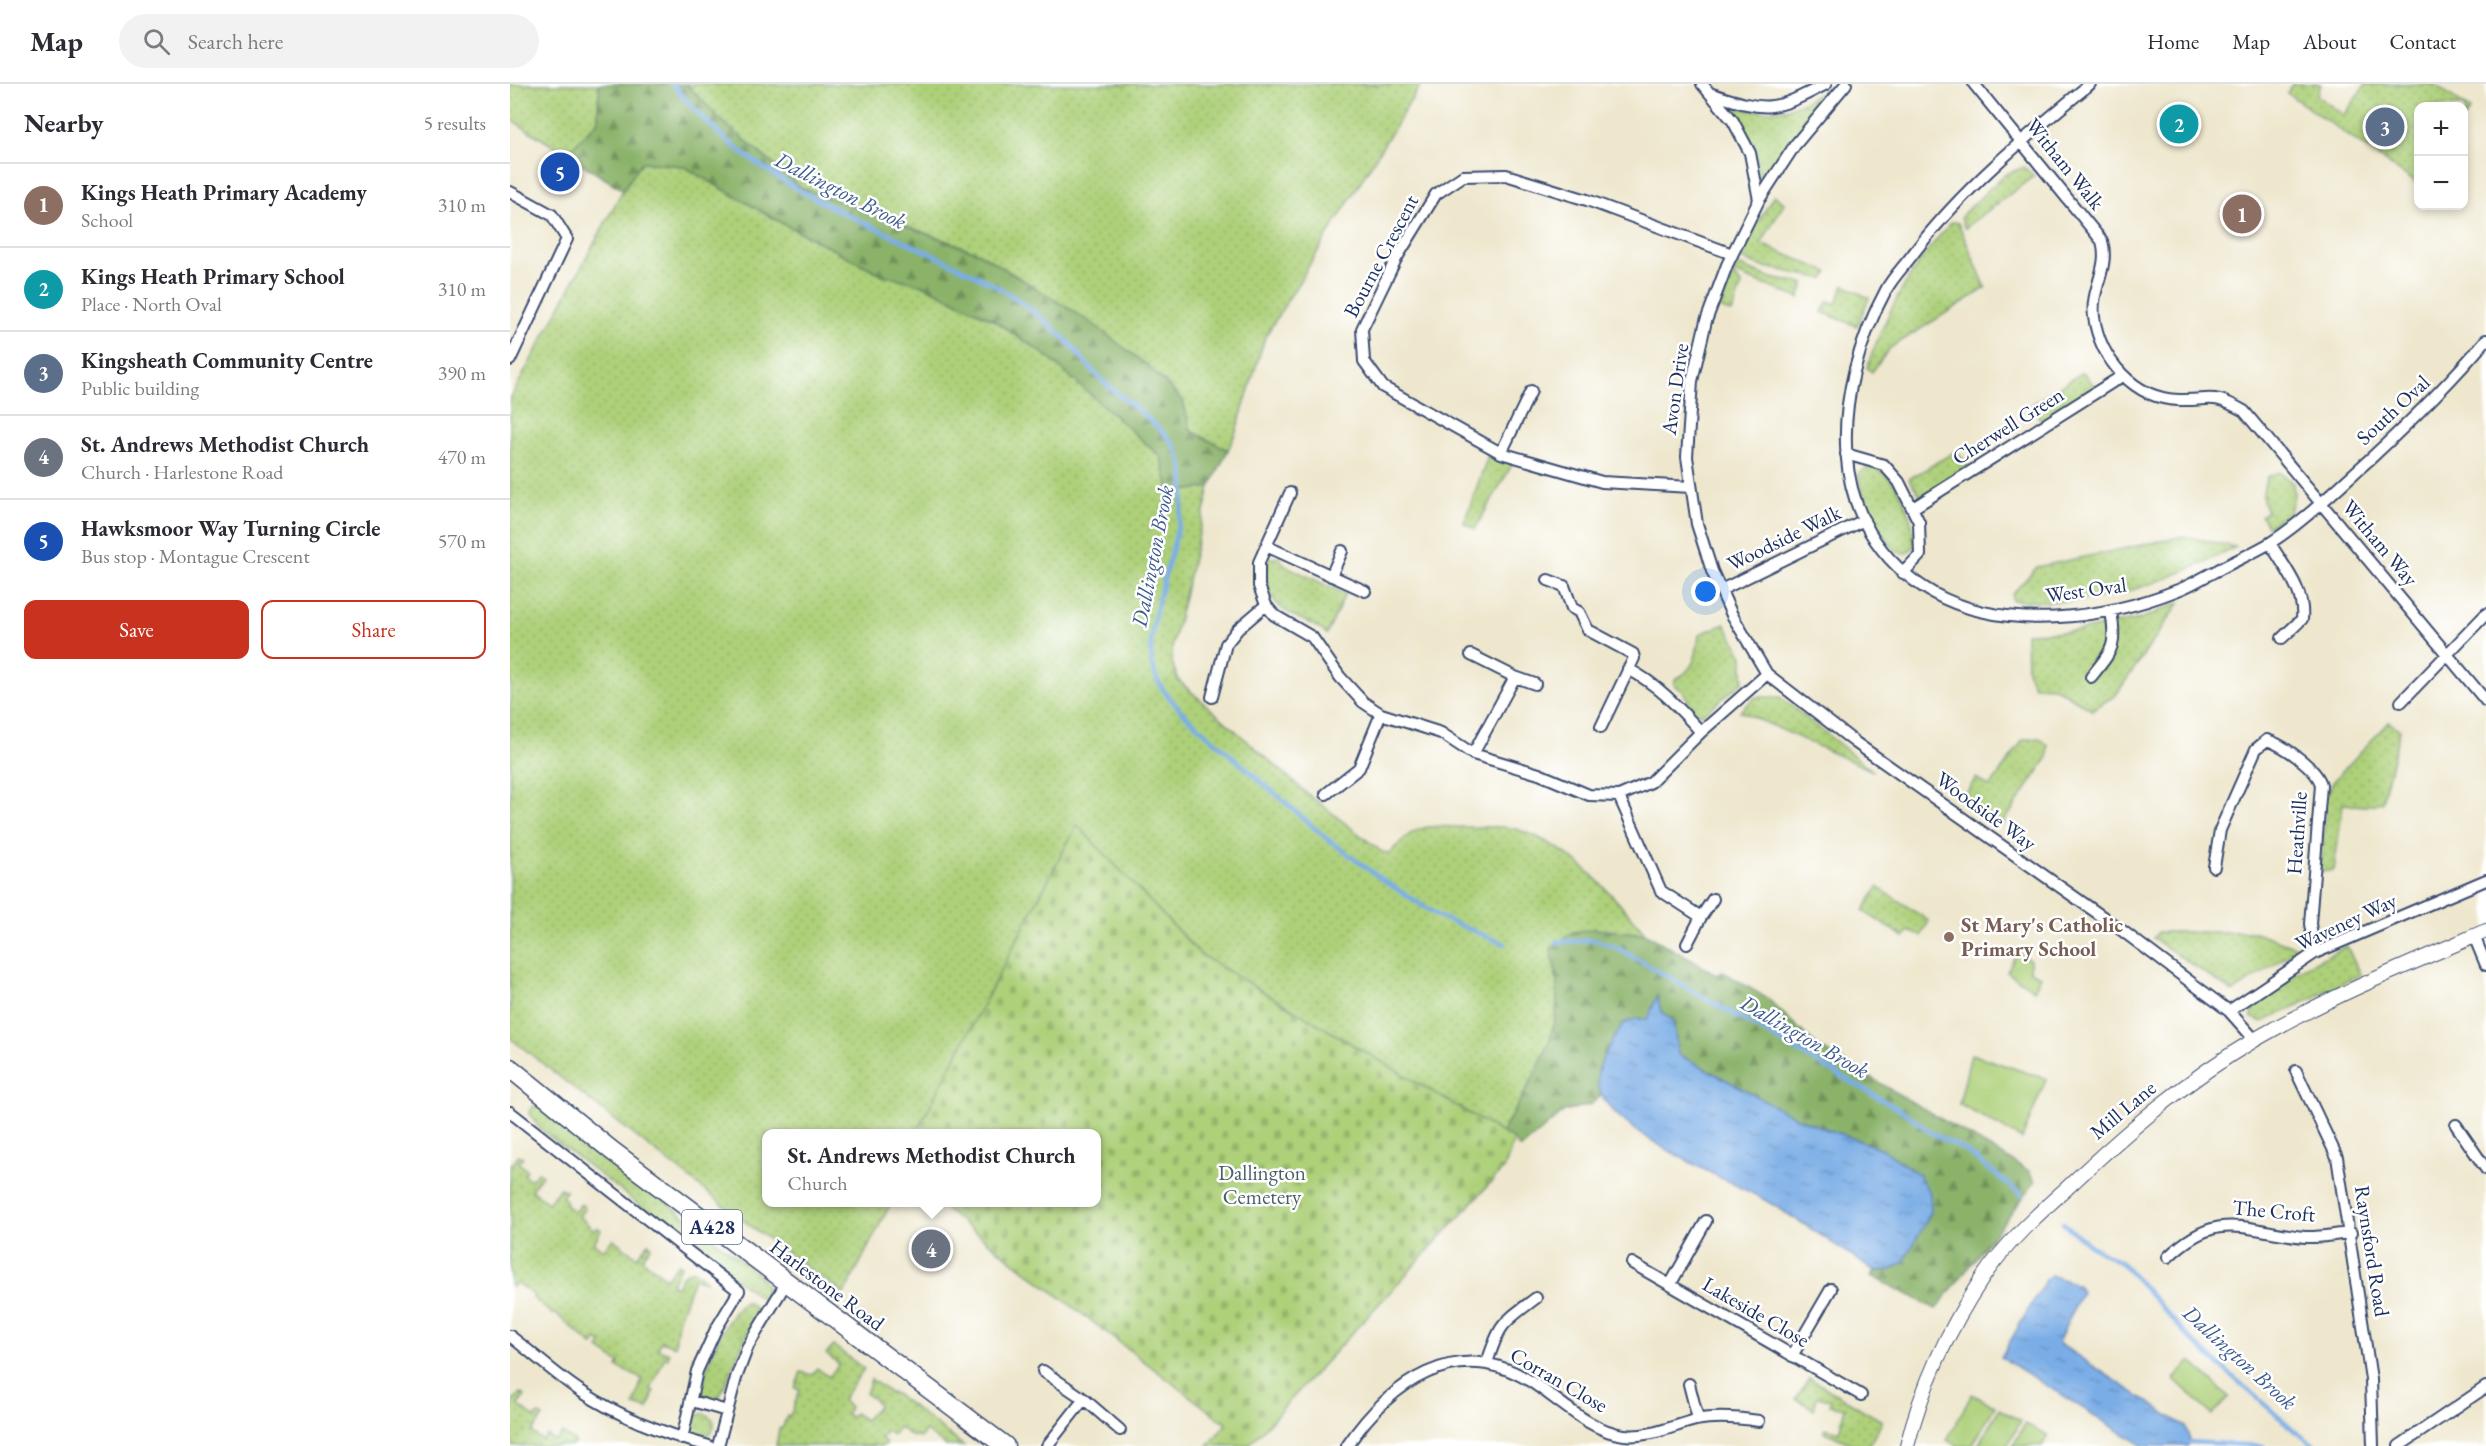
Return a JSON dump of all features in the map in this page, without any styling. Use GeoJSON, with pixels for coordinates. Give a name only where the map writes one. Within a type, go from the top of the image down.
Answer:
{"type":"FeatureCollection","features":[{"type":"Feature","properties":{"kind":"main road","name":"Harlestone Road"},"geometry":{"type":"LineString","coordinates":[[510,1068],[611,1150],[1005,1446]]}},
{"type":"Feature","properties":{"kind":"street"},"geometry":{"type":"LineString","coordinates":[[1702,84],[1733,121],[1750,153],[1759,200]]}},
{"type":"Feature","properties":{"kind":"street"},"geometry":{"type":"LineString","coordinates":[[1711,94],[1755,108],[1776,106],[1795,100],[1826,84]]}},
{"type":"Feature","properties":{"kind":"street","name":"Avon Drive"},"geometry":{"type":"LineString","coordinates":[[1721,590],[1712,571],[1697,524],[1691,487],[1687,429],[1692,381],[1706,321],[1732,254],[1759,200],[1795,146],[1846,84]]}},
{"type":"Feature","properties":{"kind":"street","name":"Witham Walk"},"geometry":{"type":"LineString","coordinates":[[1974,84],[2022,140],[2102,241],[2105,259],[2095,297],[2094,315],[2099,340],[2122,376]]}},
{"type":"Feature","properties":{"kind":"street","name":"West Oval"},"geometry":{"type":"LineString","coordinates":[[2090,84],[2022,140],[1942,216],[1887,289],[1856,361],[1846,406],[1846,454],[1849,484],[1864,520],[1885,553],[1904,573],[1935,594],[1969,607],[2007,616],[2037,617],[2111,611],[2179,590],[2270,543],[2321,504]]}},
{"type":"Feature","properties":{"kind":"street","name":"Bourne Crescent"},"geometry":{"type":"LineString","coordinates":[[1691,487],[1602,482],[1501,453],[1383,387],[1364,361],[1362,329],[1396,259],[1436,194],[1463,176],[1506,174],[1587,200],[1732,254]]}},
{"type":"Feature","properties":{"kind":"street"},"geometry":{"type":"LineString","coordinates":[[510,192],[552,215],[567,240],[510,360]]}},
{"type":"Feature","properties":{"kind":"street","name":"South Oval"},"geometry":{"type":"LineString","coordinates":[[2321,504],[2447,386],[2486,340]]}},
{"type":"Feature","properties":{"kind":"street","name":"Witham Way"},"geometry":{"type":"LineString","coordinates":[[2122,376],[2148,393],[2162,398],[2178,400],[2221,398],[2244,411],[2486,700]]}},
{"type":"Feature","properties":{"kind":"street","name":"Cherwell Green"},"geometry":{"type":"LineString","coordinates":[[1913,508],[2122,376]]}},
{"type":"Feature","properties":{"kind":"street"},"geometry":{"type":"LineString","coordinates":[[1501,453],[1530,391]]}},
{"type":"Feature","properties":{"kind":"street"},"geometry":{"type":"LineString","coordinates":[[1846,454],[1884,465],[1899,482],[1913,508],[1918,522],[1920,555],[1904,573]]}},
{"type":"Feature","properties":{"kind":"street"},"geometry":{"type":"LineString","coordinates":[[1290,493],[1259,562],[1259,586],[1266,605],[1274,615],[1312,637],[1340,677],[1363,702],[1381,714],[1441,733],[1473,754],[1539,774],[1589,795],[1619,796],[1652,782],[1701,732],[1767,674]]}},
{"type":"Feature","properties":{"kind":"street","name":"Woodside Walk"},"geometry":{"type":"LineString","coordinates":[[1721,590],[1864,520]]}},
{"type":"Feature","properties":{"kind":"street"},"geometry":{"type":"LineString","coordinates":[[2270,543],[2300,593],[2304,606],[2302,619],[2282,638]]}},
{"type":"Feature","properties":{"kind":"street"},"geometry":{"type":"LineString","coordinates":[[1266,546],[1365,591]]}},
{"type":"Feature","properties":{"kind":"street"},"geometry":{"type":"LineString","coordinates":[[1331,576],[1342,551]]}},
{"type":"Feature","properties":{"kind":"street"},"geometry":{"type":"LineString","coordinates":[[1548,580],[1564,586],[1572,608],[1579,612],[1588,630],[1633,654],[1634,658],[1601,728]]}},
{"type":"Feature","properties":{"kind":"street","name":"Woodside Way"},"geometry":{"type":"LineString","coordinates":[[1721,590],[1732,615],[1767,674],[1856,743],[2111,923],[2229,1011],[2255,1040]]}},
{"type":"Feature","properties":{"kind":"street"},"geometry":{"type":"LineString","coordinates":[[1212,697],[1226,644],[1238,629],[1266,605]]}},
{"type":"Feature","properties":{"kind":"street"},"geometry":{"type":"LineString","coordinates":[[2091,678],[2112,650],[2115,637],[2111,611]]}},
{"type":"Feature","properties":{"kind":"street"},"geometry":{"type":"LineString","coordinates":[[2400,702],[2486,614]]}},
{"type":"Feature","properties":{"kind":"street"},"geometry":{"type":"LineString","coordinates":[[1471,655],[1535,684]]}},
{"type":"Feature","properties":{"kind":"street"},"geometry":{"type":"LineString","coordinates":[[1628,669],[1644,677],[1668,696],[1701,732]]}},
{"type":"Feature","properties":{"kind":"street"},"geometry":{"type":"LineString","coordinates":[[1473,754],[1515,676]]}},
{"type":"Feature","properties":{"kind":"street"},"geometry":{"type":"LineString","coordinates":[[1326,794],[1359,768],[1381,714]]}},
{"type":"Feature","properties":{"kind":"street","name":"Heathville"},"geometry":{"type":"LineString","coordinates":[[2214,867],[2220,830],[2256,749],[2267,740],[2280,744],[2316,774],[2321,785],[2310,924],[2315,953]]}},
{"type":"Feature","properties":{"kind":"street"},"geometry":{"type":"LineString","coordinates":[[1619,796],[1661,891],[1701,917]]}},
{"type":"Feature","properties":{"kind":"street","name":"Waveney Way"},"geometry":{"type":"LineString","coordinates":[[2229,1011],[2315,953],[2486,880]]}},
{"type":"Feature","properties":{"kind":"street"},"geometry":{"type":"LineString","coordinates":[[1687,944],[1713,899]]}},
{"type":"Feature","properties":{"kind":"street"},"geometry":{"type":"LineString","coordinates":[[2480,934],[2486,965]]}},
{"type":"Feature","properties":{"kind":"street","name":"Mill Lane"},"geometry":{"type":"LineString","coordinates":[[1906,1446],[1922,1398],[1943,1347],[1984,1276],[2010,1244],[2116,1141],[2186,1086],[2255,1040],[2338,998],[2480,934]]}},
{"type":"Feature","properties":{"kind":"street","name":"Raynsford Road"},"geometry":{"type":"LineString","coordinates":[[2296,1071],[2337,1157],[2372,1380],[2373,1446]]}},
{"type":"Feature","properties":{"kind":"street"},"geometry":{"type":"LineString","coordinates":[[510,1113],[739,1291],[716,1329],[697,1371],[682,1439]]}},
{"type":"Feature","properties":{"kind":"street"},"geometry":{"type":"LineString","coordinates":[[2456,1125],[2486,1169]]}},
{"type":"Feature","properties":{"kind":"street"},"geometry":{"type":"LineString","coordinates":[[1670,1285],[1706,1221]]}},
{"type":"Feature","properties":{"kind":"street","name":"The Croft"},"geometry":{"type":"LineString","coordinates":[[2168,1257],[2188,1238],[2224,1224],[2307,1237],[2350,1233]]}},
{"type":"Feature","properties":{"kind":"street","name":"Lakeside Close"},"geometry":{"type":"LineString","coordinates":[[1632,1263],[1861,1395]]}},
{"type":"Feature","properties":{"kind":"street"},"geometry":{"type":"LineString","coordinates":[[718,1446],[748,1346],[786,1283]]}},
{"type":"Feature","properties":{"kind":"street"},"geometry":{"type":"LineString","coordinates":[[1792,1356],[1831,1289]]}},
{"type":"Feature","properties":{"kind":"street","name":"Corran Close"},"geometry":{"type":"LineString","coordinates":[[1486,1363],[1497,1331],[1504,1322],[1536,1298]]}},
{"type":"Feature","properties":{"kind":"street"},"geometry":{"type":"LineString","coordinates":[[510,1336],[582,1392],[630,1418],[682,1439],[709,1446]]}},
{"type":"Feature","properties":{"kind":"street","name":"Corran Close"},"geometry":{"type":"LineString","coordinates":[[1347,1446],[1372,1412],[1388,1397],[1424,1373],[1452,1364],[1486,1363],[1503,1367],[1530,1381],[1598,1427],[1626,1435],[1647,1434],[1698,1419],[1759,1421]]}},
{"type":"Feature","properties":{"kind":"street"},"geometry":{"type":"LineString","coordinates":[[1043,1371],[1084,1399],[1120,1430]]}},
{"type":"Feature","properties":{"kind":"street"},"geometry":{"type":"LineString","coordinates":[[1689,1384],[1698,1419]]}},
{"type":"Feature","properties":{"kind":"street"},"geometry":{"type":"LineString","coordinates":[[2399,1446],[2486,1387]]}},
{"type":"Feature","properties":{"kind":"street"},"geometry":{"type":"LineString","coordinates":[[1047,1446],[1084,1399]]}},
{"type":"Feature","properties":{"kind":"street"},"geometry":{"type":"LineString","coordinates":[[692,1401],[727,1411]]}},
{"type":"Feature","properties":{"kind":"street"},"geometry":{"type":"LineString","coordinates":[[1647,1434],[1648,1446]]}},
{"type":"Feature","properties":{"kind":"green space"},"geometry":{"type":"Polygon","coordinates":[[[510,84],[599,84],[598,121],[566,154],[510,119],[510,84]]]}},
{"type":"Feature","properties":{"kind":"green space"},"geometry":{"type":"Polygon","coordinates":[[[599,84],[686,84],[722,121],[800,187],[979,253],[1089,321],[1147,365],[1183,401],[1191,431],[1228,450],[1210,487],[1170,493],[1161,457],[1048,357],[992,319],[923,285],[883,275],[780,222],[683,166],[642,162],[623,190],[566,154],[598,121],[599,84]]]}},
{"type":"Feature","properties":{"kind":"green space"},"geometry":{"type":"Polygon","coordinates":[[[686,84],[1421,84],[1265,337],[1236,432],[1228,450],[1191,431],[1183,401],[1147,365],[979,253],[800,187],[722,121],[686,84]]]}},
{"type":"Feature","properties":{"kind":"green space"},"geometry":{"type":"Polygon","coordinates":[[[2293,84],[2321,84],[2317,96],[2344,115],[2366,84],[2435,84],[2459,102],[2414,102],[2414,181],[2287,93],[2293,84]]]}},
{"type":"Feature","properties":{"kind":"green space"},"geometry":{"type":"Polygon","coordinates":[[[1831,87],[1835,90],[1806,121],[1766,178],[1759,174],[1755,150],[1736,111],[1739,108],[1766,111],[1787,108],[1831,87]]]}},
{"type":"Feature","properties":{"kind":"green space"},"geometry":{"type":"Polygon","coordinates":[[[642,162],[683,166],[780,222],[883,275],[923,285],[992,319],[1048,357],[1161,457],[1170,493],[1210,487],[1172,647],[1172,662],[1178,680],[1304,791],[1382,852],[1390,853],[1407,836],[1422,828],[1513,828],[1538,838],[1573,859],[1619,902],[1646,934],[1595,929],[1551,949],[1556,977],[1557,1002],[1554,1025],[1539,1067],[1502,1133],[1201,955],[1077,825],[918,1129],[762,1129],[762,1207],[889,1207],[844,1294],[749,1225],[510,1038],[510,399],[623,190],[642,162]]]}},
{"type":"Feature","properties":{"kind":"green space"},"geometry":{"type":"Polygon","coordinates":[[[2024,167],[2034,176],[1965,228],[1961,218],[1964,213],[2004,175],[2024,167]]]}},
{"type":"Feature","properties":{"kind":"green space"},"geometry":{"type":"Polygon","coordinates":[[[1774,195],[1784,203],[1761,244],[1828,272],[1824,279],[1760,266],[1742,259],[1754,229],[1774,195]]]}},
{"type":"Feature","properties":{"kind":"green space"},"geometry":{"type":"Polygon","coordinates":[[[1952,222],[1958,223],[1986,288],[1890,348],[1872,372],[1867,368],[1892,309],[1913,272],[1952,222]]]}},
{"type":"Feature","properties":{"kind":"green space"},"geometry":{"type":"Polygon","coordinates":[[[1738,265],[1780,280],[1804,284],[1799,298],[1734,273],[1738,265]]]}},
{"type":"Feature","properties":{"kind":"green space"},"geometry":{"type":"Polygon","coordinates":[[[1733,275],[1742,285],[1732,313],[1720,308],[1733,275]]]}},
{"type":"Feature","properties":{"kind":"green space"},"geometry":{"type":"Polygon","coordinates":[[[1844,285],[1869,298],[1857,326],[1822,312],[1828,301],[1836,304],[1844,285]]]}},
{"type":"Feature","properties":{"kind":"green space"},"geometry":{"type":"Polygon","coordinates":[[[2083,372],[2097,389],[2043,424],[2031,405],[2083,372]]]}},
{"type":"Feature","properties":{"kind":"green space"},"geometry":{"type":"Polygon","coordinates":[[[1956,451],[1972,470],[1922,498],[1909,479],[1956,451]]]}},
{"type":"Feature","properties":{"kind":"green space"},"geometry":{"type":"Polygon","coordinates":[[[1489,453],[1513,463],[1475,529],[1464,523],[1489,453]]]}},
{"type":"Feature","properties":{"kind":"green space"},"geometry":{"type":"Polygon","coordinates":[[[1869,466],[1889,478],[1903,499],[1911,523],[1914,547],[1907,553],[1895,552],[1867,511],[1858,474],[1869,466]]]}},
{"type":"Feature","properties":{"kind":"green space"},"geometry":{"type":"Polygon","coordinates":[[[2279,472],[2293,483],[2294,495],[2290,512],[2268,527],[2261,516],[2267,511],[2263,502],[2263,490],[2267,477],[2279,472]]]}},
{"type":"Feature","properties":{"kind":"green space"},"geometry":{"type":"Polygon","coordinates":[[[2184,536],[2236,547],[2181,573],[2128,591],[2074,601],[2012,600],[2012,594],[2037,567],[2184,536]]]}},
{"type":"Feature","properties":{"kind":"green space"},"geometry":{"type":"Polygon","coordinates":[[[1279,557],[1284,565],[1345,594],[1327,634],[1285,611],[1272,597],[1265,582],[1263,569],[1267,559],[1279,557]]]}},
{"type":"Feature","properties":{"kind":"green space"},"geometry":{"type":"Polygon","coordinates":[[[2180,602],[2116,695],[2092,710],[2054,687],[2034,686],[2027,671],[2026,633],[2078,631],[2141,619],[2180,602]]]}},
{"type":"Feature","properties":{"kind":"green space"},"geometry":{"type":"Polygon","coordinates":[[[1725,624],[1743,656],[1743,682],[1702,715],[1694,712],[1683,691],[1674,685],[1675,679],[1691,667],[1696,655],[1699,634],[1725,624]]]}},
{"type":"Feature","properties":{"kind":"green space"},"geometry":{"type":"Polygon","coordinates":[[[1756,697],[1780,697],[1873,771],[1740,711],[1756,697]]]}},
{"type":"Feature","properties":{"kind":"green space"},"geometry":{"type":"Polygon","coordinates":[[[2389,722],[2400,730],[2382,802],[2365,806],[2343,804],[2334,870],[2320,872],[2328,791],[2335,779],[2389,722]]]}},
{"type":"Feature","properties":{"kind":"green space"},"geometry":{"type":"Polygon","coordinates":[[[2039,738],[2048,745],[2048,757],[2002,825],[1963,798],[1976,778],[1990,787],[2023,740],[2039,738]]]}},
{"type":"Feature","properties":{"kind":"green space","name":"Dallington Cemetery"},"geometry":{"type":"Polygon","coordinates":[[[1077,825],[1201,955],[1514,1140],[1505,1167],[1248,1446],[1208,1446],[1226,1424],[942,1207],[1101,1207],[1101,1129],[918,1129],[1077,825]]]}},
{"type":"Feature","properties":{"kind":"green space"},"geometry":{"type":"Polygon","coordinates":[[[1878,887],[1929,921],[1921,936],[1909,930],[1904,937],[1863,911],[1878,887]]]}},
{"type":"Feature","properties":{"kind":"green space"},"geometry":{"type":"Polygon","coordinates":[[[1595,929],[1646,934],[1719,976],[1722,971],[1768,999],[1817,1046],[2029,1171],[2035,1182],[1936,1309],[1872,1276],[1875,1271],[1891,1270],[1882,1149],[1797,1118],[1678,1054],[1673,1022],[1661,1011],[1657,996],[1648,1020],[1635,1019],[1623,1023],[1598,1070],[1601,1096],[1590,1105],[1564,1111],[1520,1149],[1514,1140],[1502,1133],[1538,1067],[1548,1046],[1554,1024],[1557,1002],[1556,977],[1551,949],[1572,932],[1595,929]]]}},
{"type":"Feature","properties":{"kind":"green space"},"geometry":{"type":"Polygon","coordinates":[[[2158,932],[2255,932],[2299,948],[2233,992],[2153,938],[2158,932]]]}},
{"type":"Feature","properties":{"kind":"green space"},"geometry":{"type":"Polygon","coordinates":[[[2347,946],[2360,975],[2263,1022],[2251,1017],[2254,1002],[2301,969],[2347,946]]]}},
{"type":"Feature","properties":{"kind":"green space"},"geometry":{"type":"Polygon","coordinates":[[[2017,952],[2030,960],[2030,971],[2041,976],[2034,990],[2007,972],[2017,952]]]}},
{"type":"Feature","properties":{"kind":"green space"},"geometry":{"type":"Polygon","coordinates":[[[1971,1054],[2046,1079],[2022,1139],[1959,1104],[1971,1054]]]}},
{"type":"Feature","properties":{"kind":"green space"},"geometry":{"type":"Polygon","coordinates":[[[535,1105],[545,1108],[755,1271],[766,1285],[766,1302],[539,1128],[529,1112],[535,1105]]]}},
{"type":"Feature","properties":{"kind":"green space"},"geometry":{"type":"Polygon","coordinates":[[[519,1155],[523,1157],[519,1163],[527,1170],[524,1174],[531,1180],[538,1172],[542,1175],[531,1190],[548,1203],[560,1188],[566,1191],[562,1197],[567,1201],[565,1204],[574,1212],[581,1204],[585,1208],[579,1216],[594,1230],[597,1227],[601,1230],[594,1243],[603,1250],[613,1239],[637,1257],[648,1243],[651,1246],[642,1259],[666,1278],[678,1264],[681,1265],[671,1285],[677,1287],[687,1272],[694,1270],[706,1280],[706,1282],[694,1278],[678,1321],[675,1346],[661,1341],[658,1349],[669,1353],[651,1389],[654,1391],[648,1409],[634,1405],[642,1379],[617,1367],[619,1363],[599,1349],[602,1343],[596,1340],[593,1345],[591,1344],[555,1313],[553,1315],[533,1298],[534,1295],[516,1283],[512,1287],[510,1285],[510,1164],[512,1165],[519,1155]]]}},
{"type":"Feature","properties":{"kind":"green space"},"geometry":{"type":"Polygon","coordinates":[[[744,1302],[748,1302],[756,1309],[755,1315],[719,1398],[711,1401],[702,1396],[701,1391],[707,1368],[722,1332],[744,1302]]]}},
{"type":"Feature","properties":{"kind":"green space"},"geometry":{"type":"Polygon","coordinates":[[[834,1346],[864,1369],[842,1400],[850,1407],[846,1414],[851,1417],[854,1413],[865,1420],[878,1406],[876,1401],[866,1394],[871,1379],[890,1393],[896,1394],[964,1446],[946,1446],[926,1431],[920,1438],[915,1435],[913,1437],[899,1427],[893,1435],[887,1431],[881,1438],[886,1443],[883,1446],[776,1446],[779,1429],[783,1427],[787,1415],[790,1416],[800,1390],[795,1388],[801,1372],[812,1375],[817,1368],[829,1377],[839,1364],[826,1354],[834,1346]]]}},
{"type":"Feature","properties":{"kind":"green space"},"geometry":{"type":"Polygon","coordinates":[[[2191,1361],[2229,1397],[2212,1415],[2174,1379],[2191,1361]]]}},
{"type":"Feature","properties":{"kind":"green space"},"geometry":{"type":"Polygon","coordinates":[[[1809,1378],[1882,1421],[1869,1446],[1856,1446],[1825,1432],[1825,1428],[1839,1432],[1845,1408],[1830,1405],[1831,1400],[1817,1397],[1814,1409],[1796,1399],[1809,1378]]]}},
{"type":"Feature","properties":{"kind":"green space"},"geometry":{"type":"Polygon","coordinates":[[[520,1393],[525,1396],[518,1405],[535,1418],[538,1414],[543,1417],[532,1432],[542,1440],[547,1435],[555,1441],[562,1433],[575,1442],[572,1446],[510,1446],[510,1405],[520,1393]]]}},
{"type":"Feature","properties":{"kind":"green space"},"geometry":{"type":"Polygon","coordinates":[[[1972,1394],[1995,1406],[1972,1446],[1958,1446],[1947,1440],[1972,1394]]]}},
{"type":"Feature","properties":{"kind":"green space"},"geometry":{"type":"Polygon","coordinates":[[[1999,1409],[2021,1421],[2007,1446],[1978,1446],[1999,1409]]]}},
{"type":"Feature","properties":{"kind":"green space"},"geometry":{"type":"Polygon","coordinates":[[[703,1414],[711,1417],[714,1425],[711,1433],[703,1436],[695,1433],[692,1425],[695,1417],[703,1414]]]}},
{"type":"Feature","properties":{"kind":"green space"},"geometry":{"type":"Polygon","coordinates":[[[2025,1424],[2048,1435],[2042,1446],[2013,1446],[2025,1424]]]}},
{"type":"Feature","properties":{"kind":"water"},"geometry":{"type":"Polygon","coordinates":[[[1657,995],[1661,1011],[1673,1021],[1678,1054],[1797,1118],[1882,1149],[1918,1174],[1930,1193],[1931,1212],[1904,1262],[1891,1270],[1875,1271],[1763,1199],[1646,1137],[1608,1105],[1599,1089],[1598,1080],[1598,1072],[1605,1054],[1623,1023],[1635,1019],[1648,1019],[1657,995]]]}},
{"type":"Feature","properties":{"kind":"water"},"geometry":{"type":"Polygon","coordinates":[[[2051,1275],[2078,1285],[2081,1293],[2058,1343],[2186,1427],[2189,1437],[2188,1446],[2143,1446],[2001,1357],[2046,1279],[2051,1275]]]}},
{"type":"Feature","properties":{"kind":"waterway","name":"Dallington Brook"},"geometry":{"type":"LineString","coordinates":[[673,84],[706,122],[742,153],[781,179],[821,202],[992,284],[1023,303],[1060,334],[1105,383],[1163,432],[1170,440],[1181,462],[1184,488],[1180,518],[1151,642],[1153,667],[1162,688],[1186,716],[1326,838],[1383,880],[1440,917],[1505,944]]}},
{"type":"Feature","properties":{"kind":"waterway","name":"Dallington Brook"},"geometry":{"type":"LineString","coordinates":[[1556,942],[1596,940],[1618,948],[1907,1114],[1933,1134],[1963,1149],[2022,1195]]}},
{"type":"Feature","properties":{"kind":"waterway","name":"Dallington Brook"},"geometry":{"type":"LineString","coordinates":[[2063,1223],[2091,1246],[2123,1264],[2191,1340],[2296,1432],[2316,1446]]}},
{"type":"Feature","properties":{"kind":"waterway"},"geometry":{"type":"LineString","coordinates":[[2189,1442],[2263,1446]]}},
{"type":"Feature","properties":{"kind":"place","name":"Kings Heath Primary School"},"geometry":{"type":"Point","coordinates":[2179,124]}},
{"type":"Feature","properties":{"kind":"place","name":"Kingsheath Community Centre"},"geometry":{"type":"Point","coordinates":[2385,127]}},
{"type":"Feature","properties":{"kind":"place","name":"Hawksmoor Way Turning Circle"},"geometry":{"type":"Point","coordinates":[560,172]}},
{"type":"Feature","properties":{"kind":"place","name":"Kings Heath Primary Academy"},"geometry":{"type":"Point","coordinates":[2242,214]}},
{"type":"Feature","properties":{"kind":"place","name":"St Mary's Catholic Primary School"},"geometry":{"type":"Point","coordinates":[1949,937]}},
{"type":"Feature","properties":{"kind":"place","name":"St. Andrews Methodist Church"},"geometry":{"type":"Point","coordinates":[931,1249]}}]}
